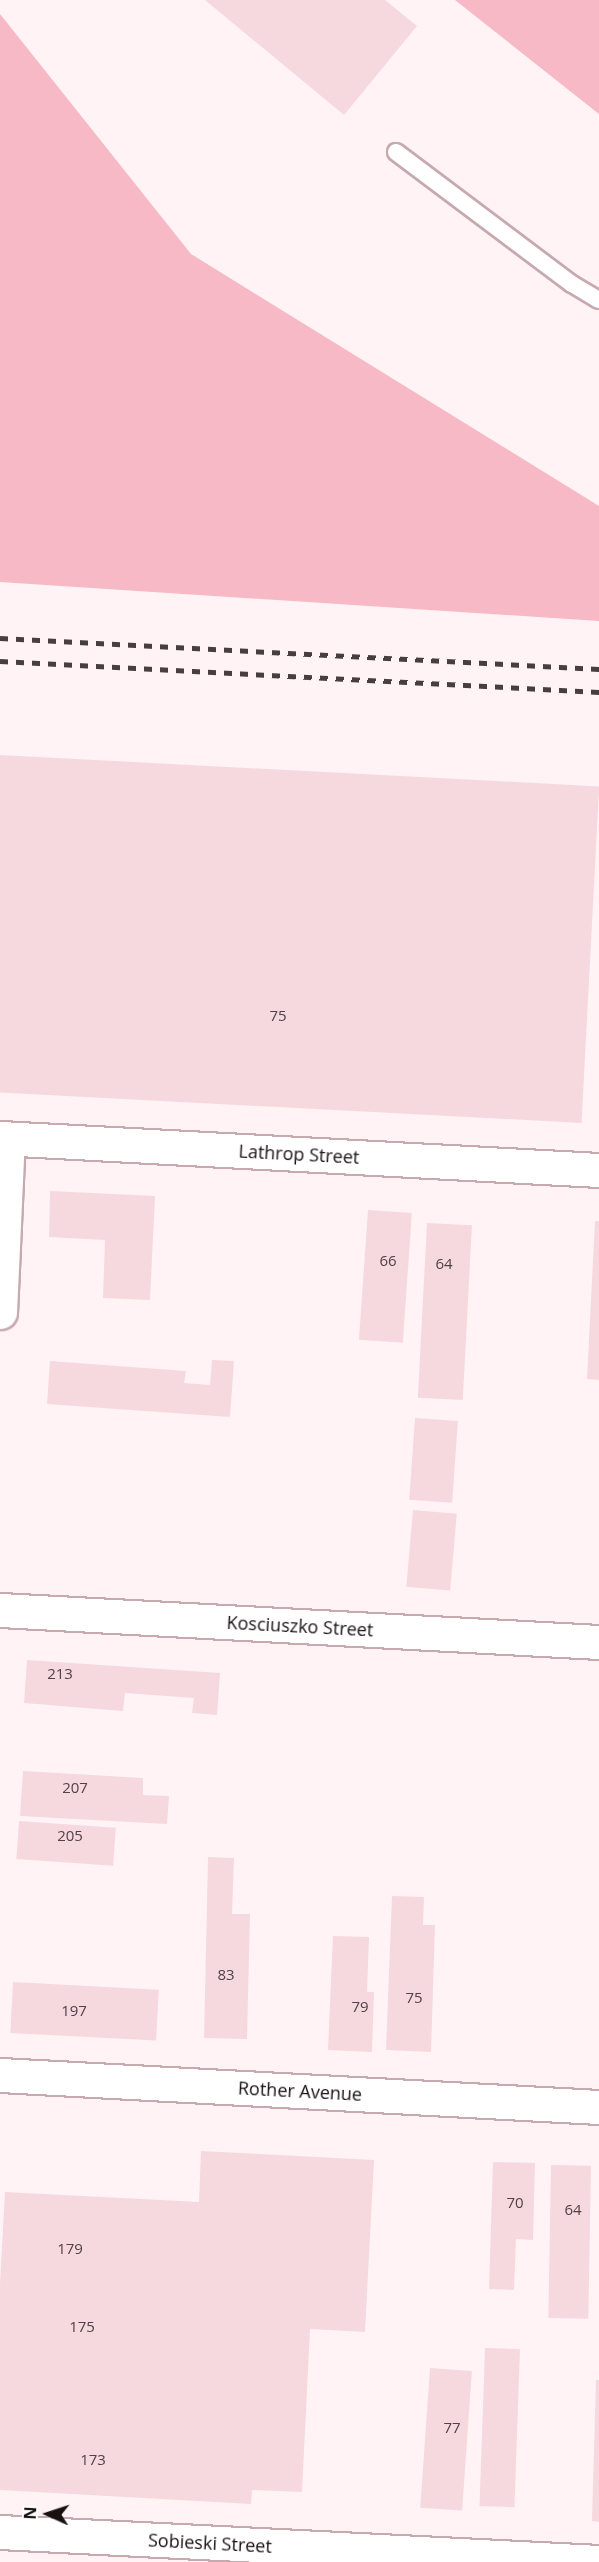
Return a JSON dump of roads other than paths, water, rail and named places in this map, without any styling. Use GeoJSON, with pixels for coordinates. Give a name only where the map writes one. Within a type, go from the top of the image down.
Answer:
{"type":"FeatureCollection","features":[{"type":"Feature","properties":{"kind":"street","name":"Lathrop Street"},"geometry":{"type":"LineString","coordinates":[[4,1138],[599,1170]]}},
{"type":"Feature","properties":{"kind":"street"},"geometry":{"type":"LineString","coordinates":[[0,1312],[4,1138]]}},
{"type":"Feature","properties":{"kind":"street","name":"Kosciuszko Street"},"geometry":{"type":"LineString","coordinates":[[0,1610],[599,1642]]}},
{"type":"Feature","properties":{"kind":"street","name":"Rother Avenue"},"geometry":{"type":"LineString","coordinates":[[0,2075],[599,2107]]}},
{"type":"Feature","properties":{"kind":"street","name":"Sobieski Street"},"geometry":{"type":"LineString","coordinates":[[0,2532],[599,2562]]}},
{"type":"Feature","properties":{"kind":"lane"},"geometry":{"type":"LineString","coordinates":[[396,152],[572,284],[599,300]]}},
{"type":"Feature","properties":{"kind":"railway"},"geometry":{"type":"LineString","coordinates":[[0,638],[599,669]]}},
{"type":"Feature","properties":{"kind":"railway"},"geometry":{"type":"LineString","coordinates":[[0,661],[599,692]]}}]}
